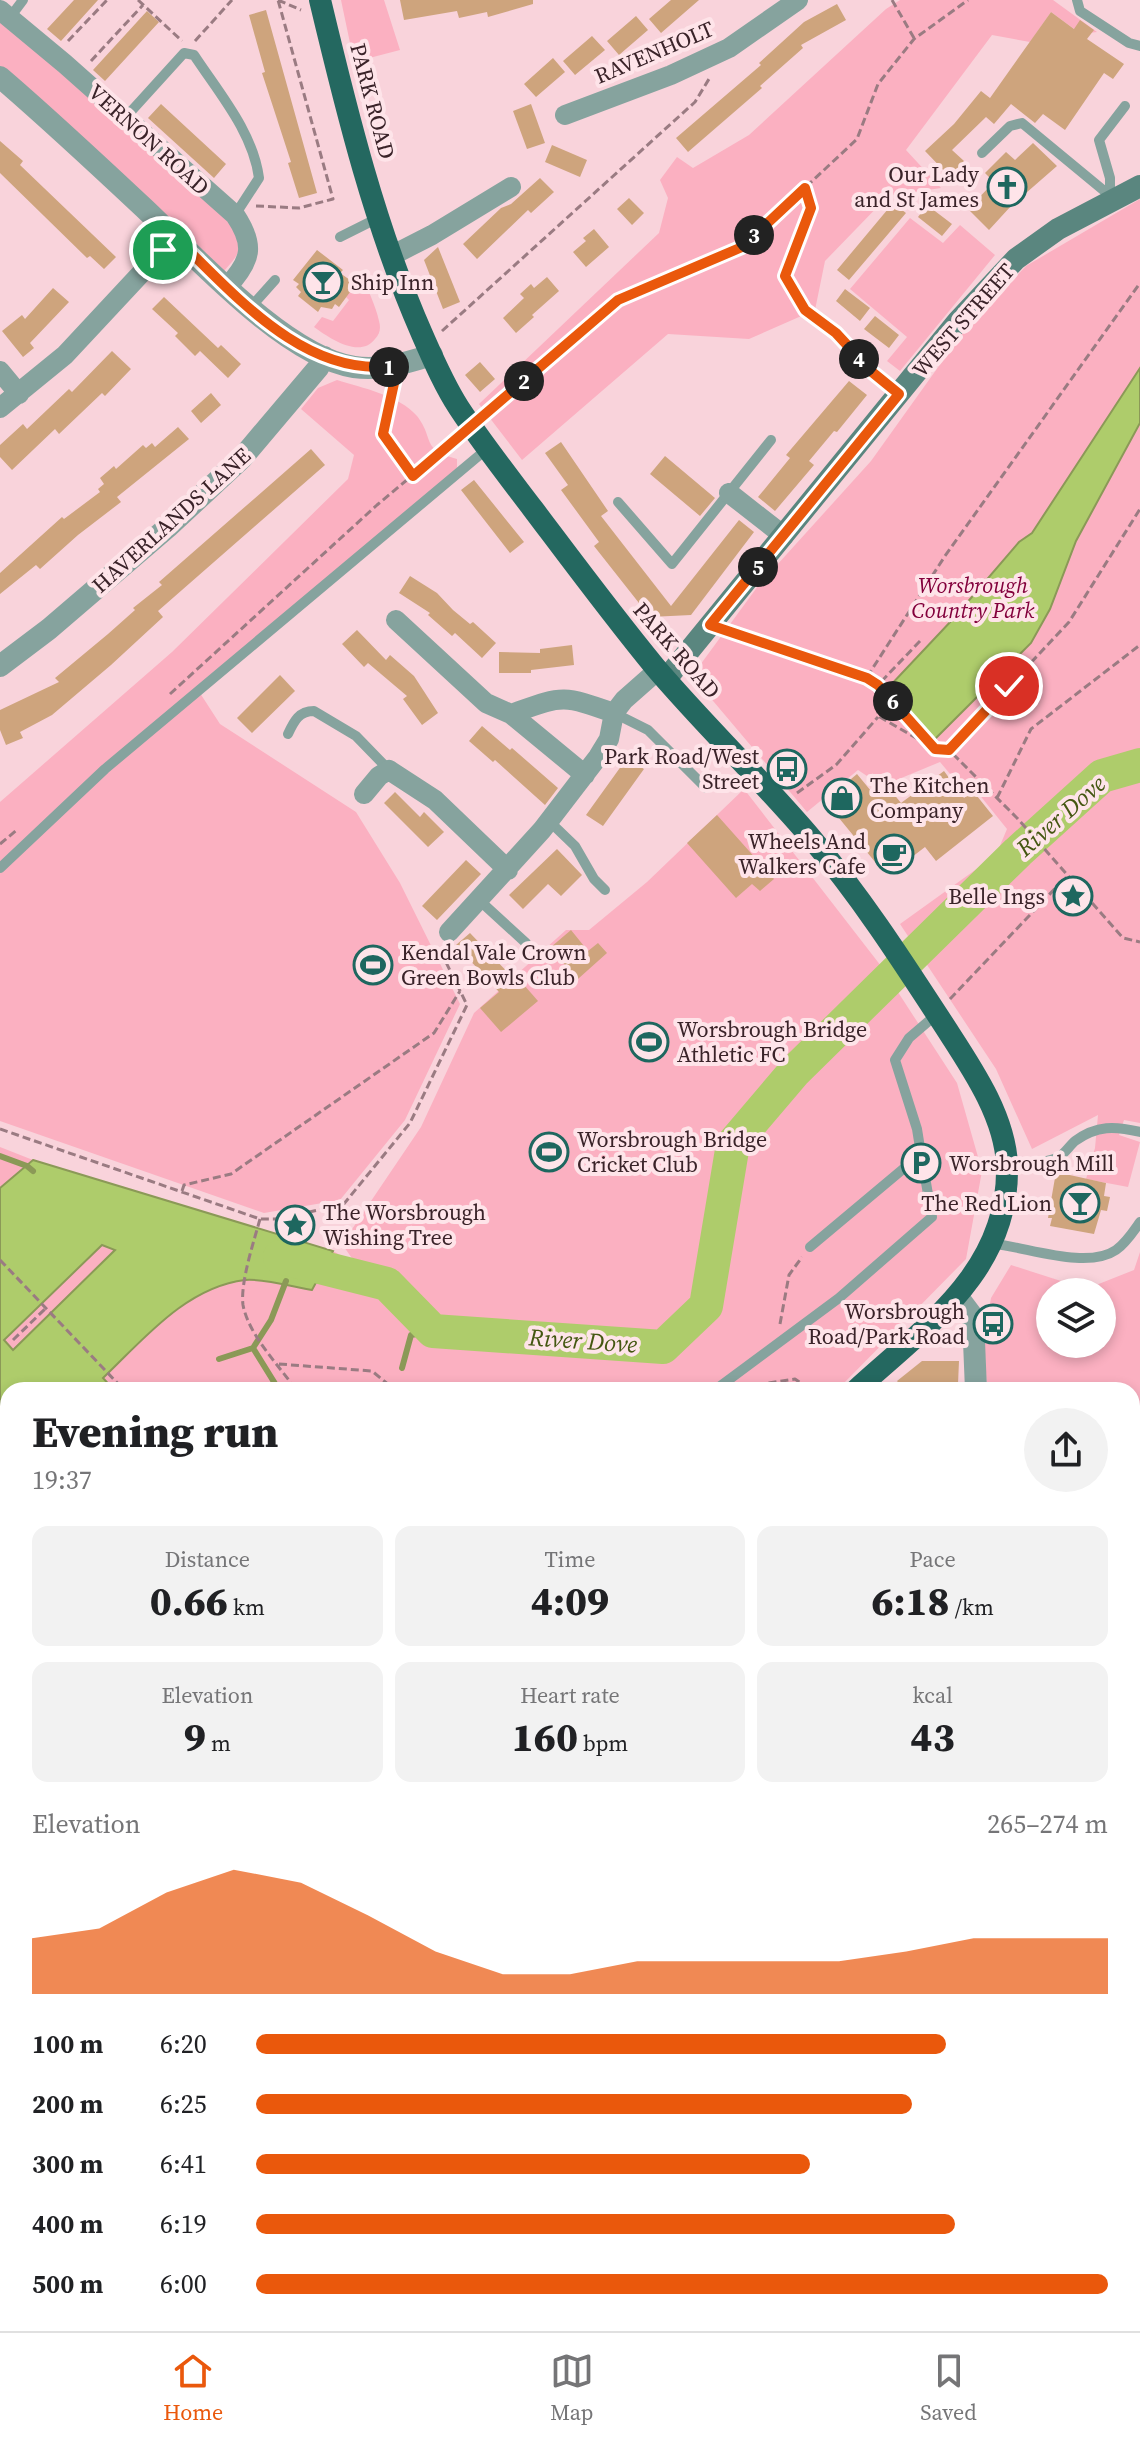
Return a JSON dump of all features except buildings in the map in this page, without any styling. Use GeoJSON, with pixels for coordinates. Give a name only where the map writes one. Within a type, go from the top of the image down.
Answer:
{"type":"FeatureCollection","features":[{"type":"Feature","properties":{"kind":"highway","name":"PARK ROAD"},"geometry":{"type":"LineString","coordinates":[[320,0],[378,218],[429,350],[456,404],[606,606],[662,674],[811,838],[876,921],[986,1096],[1005,1144],[1006,1196],[994,1244],[958,1297],[865,1382]]}},
{"type":"Feature","properties":{"kind":"main road","name":"WEST STREET"},"geometry":{"type":"LineString","coordinates":[[662,674],[710,625],[958,321],[1016,259],[1058,229],[1140,186]]}},
{"type":"Feature","properties":{"kind":"street","name":"RAVENHOLT"},"geometry":{"type":"LineString","coordinates":[[565,115],[671,75],[729,48],[798,0]]}},
{"type":"Feature","properties":{"kind":"street","name":"VERNON ROAD"},"geometry":{"type":"LineString","coordinates":[[11,9],[71,57],[125,118],[239,210],[249,236],[249,254],[227,287]]}},
{"type":"Feature","properties":{"kind":"street"},"geometry":{"type":"LineString","coordinates":[[0,77],[250,308],[287,336],[324,357],[352,367],[398,365],[429,350]]}},
{"type":"Feature","properties":{"kind":"street"},"geometry":{"type":"LineString","coordinates":[[391,256],[511,187]]}},
{"type":"Feature","properties":{"kind":"street"},"geometry":{"type":"LineString","coordinates":[[0,408],[65,355],[175,237]]}},
{"type":"Feature","properties":{"kind":"street","name":"HAVERLANDS LANE"},"geometry":{"type":"LineString","coordinates":[[0,666],[61,619],[242,458],[324,357]]}},
{"type":"Feature","properties":{"kind":"street"},"geometry":{"type":"LineString","coordinates":[[0,371],[19,394]]}},
{"type":"Feature","properties":{"kind":"street"},"geometry":{"type":"LineString","coordinates":[[729,493],[784,536]]}},
{"type":"Feature","properties":{"kind":"street"},"geometry":{"type":"LineString","coordinates":[[396,620],[486,703],[511,714],[585,775]]}},
{"type":"Feature","properties":{"kind":"street"},"geometry":{"type":"LineString","coordinates":[[449,932],[508,870],[585,775],[609,739],[614,713],[624,700],[662,674]]}},
{"type":"Feature","properties":{"kind":"street"},"geometry":{"type":"LineString","coordinates":[[511,714],[549,699],[568,698],[614,713]]}},
{"type":"Feature","properties":{"kind":"street"},"geometry":{"type":"LineString","coordinates":[[364,794],[379,776],[389,770],[435,800],[508,870]]}},
{"type":"Feature","properties":{"kind":"street"},"geometry":{"type":"LineString","coordinates":[[958,1297],[973,1317],[976,1382]]}},
{"type":"Feature","properties":{"kind":"lane"},"geometry":{"type":"LineString","coordinates":[[1077,0],[1080,11],[1129,43],[1140,46]]}},
{"type":"Feature","properties":{"kind":"lane"},"geometry":{"type":"LineString","coordinates":[[125,118],[184,53],[194,55],[257,158],[259,178],[239,210]]}},
{"type":"Feature","properties":{"kind":"lane"},"geometry":{"type":"LineString","coordinates":[[1112,198],[1110,178],[1099,140],[1125,106]]}},
{"type":"Feature","properties":{"kind":"lane"},"geometry":{"type":"LineString","coordinates":[[982,153],[1010,126],[1022,123],[1112,198]]}},
{"type":"Feature","properties":{"kind":"lane"},"geometry":{"type":"LineString","coordinates":[[340,237],[378,218]]}},
{"type":"Feature","properties":{"kind":"lane"},"geometry":{"type":"LineString","coordinates":[[250,308],[275,280]]}},
{"type":"Feature","properties":{"kind":"lane"},"geometry":{"type":"LineString","coordinates":[[872,372],[899,394]]}},
{"type":"Feature","properties":{"kind":"lane"},"geometry":{"type":"LineString","coordinates":[[618,502],[672,564],[771,440]]}},
{"type":"Feature","properties":{"kind":"lane"},"geometry":{"type":"LineString","coordinates":[[0,868],[105,769],[488,448]]}},
{"type":"Feature","properties":{"kind":"lane"},"geometry":{"type":"LineString","coordinates":[[288,734],[295,719],[305,711],[314,711],[356,736],[389,770]]}},
{"type":"Feature","properties":{"kind":"lane"},"geometry":{"type":"LineString","coordinates":[[614,713],[648,730],[706,788]]}},
{"type":"Feature","properties":{"kind":"lane"},"geometry":{"type":"LineString","coordinates":[[546,826],[575,846],[594,879],[605,890]]}},
{"type":"Feature","properties":{"kind":"lane"},"geometry":{"type":"LineString","coordinates":[[479,900],[526,943]]}},
{"type":"Feature","properties":{"kind":"lane"},"geometry":{"type":"LineString","coordinates":[[726,1382],[839,1298],[932,1217],[917,1129],[895,1060],[909,1038],[937,1014]]}},
{"type":"Feature","properties":{"kind":"lane"},"geometry":{"type":"LineString","coordinates":[[1007,1163],[1033,1163],[1058,1158],[1091,1130],[1114,1126],[1140,1132]]}},
{"type":"Feature","properties":{"kind":"lane"},"geometry":{"type":"LineString","coordinates":[[810,1247],[921,1154]]}},
{"type":"Feature","properties":{"kind":"lane"},"geometry":{"type":"LineString","coordinates":[[994,1244],[1069,1257],[1094,1258],[1114,1251],[1129,1238],[1140,1222]]}},
{"type":"Feature","properties":{"kind":"path"},"geometry":{"type":"LineString","coordinates":[[107,0],[67,43],[71,57],[90,62],[143,5]]}},
{"type":"Feature","properties":{"kind":"path"},"geometry":{"type":"LineString","coordinates":[[138,0],[189,47],[232,0]]}},
{"type":"Feature","properties":{"kind":"path"},"geometry":{"type":"LineString","coordinates":[[239,210],[299,208],[333,199],[278,0],[294,6]]}},
{"type":"Feature","properties":{"kind":"path"},"geometry":{"type":"LineString","coordinates":[[892,0],[914,39]]}},
{"type":"Feature","properties":{"kind":"path"},"geometry":{"type":"LineString","coordinates":[[161,702],[377,505],[618,300],[742,247],[857,139],[878,84],[914,39],[968,0]]}},
{"type":"Feature","properties":{"kind":"path"},"geometry":{"type":"LineString","coordinates":[[429,350],[695,102],[729,48]]}},
{"type":"Feature","properties":{"kind":"path"},"geometry":{"type":"LineString","coordinates":[[805,188],[811,208],[785,276],[805,310],[836,333],[872,372]]}},
{"type":"Feature","properties":{"kind":"path"},"geometry":{"type":"LineString","coordinates":[[867,678],[945,556],[1140,283]]}},
{"type":"Feature","properties":{"kind":"path"},"geometry":{"type":"LineString","coordinates":[[398,365],[383,434],[413,476]]}},
{"type":"Feature","properties":{"kind":"path"},"geometry":{"type":"LineString","coordinates":[[949,750],[1069,622],[1140,509]]}},
{"type":"Feature","properties":{"kind":"path"},"geometry":{"type":"LineString","coordinates":[[710,625],[867,678],[878,685],[935,749]]}},
{"type":"Feature","properties":{"kind":"path"},"geometry":{"type":"LineString","coordinates":[[781,805],[836,765],[878,716],[878,685],[920,641]]}},
{"type":"Feature","properties":{"kind":"path"},"geometry":{"type":"LineString","coordinates":[[997,798],[1031,729],[1140,645]]}},
{"type":"Feature","properties":{"kind":"path"},"geometry":{"type":"LineString","coordinates":[[878,716],[935,749],[949,750],[1017,818],[1123,938],[1140,942]]}},
{"type":"Feature","properties":{"kind":"path"},"geometry":{"type":"LineString","coordinates":[[0,844],[23,825]]}},
{"type":"Feature","properties":{"kind":"path"},"geometry":{"type":"LineString","coordinates":[[937,1014],[1066,877]]}},
{"type":"Feature","properties":{"kind":"path"},"geometry":{"type":"LineString","coordinates":[[0,1129],[260,1219],[275,1219],[343,1205],[410,1123],[467,1005],[437,944],[449,932]]}},
{"type":"Feature","properties":{"kind":"path"},"geometry":{"type":"LineString","coordinates":[[182,1191],[184,1185],[231,1174],[434,1033],[460,991]]}},
{"type":"Feature","properties":{"kind":"path"},"geometry":{"type":"LineString","coordinates":[[260,1219],[243,1292],[243,1306],[250,1324],[291,1382]]}},
{"type":"Feature","properties":{"kind":"path"},"geometry":{"type":"LineString","coordinates":[[779,1344],[789,1275],[810,1247]]}},
{"type":"Feature","properties":{"kind":"path"},"geometry":{"type":"LineString","coordinates":[[0,1260],[117,1382]]}},
{"type":"Feature","properties":{"kind":"path"},"geometry":{"type":"LineString","coordinates":[[13,1340],[44,1306]]}},
{"type":"Feature","properties":{"kind":"path"},"geometry":{"type":"LineString","coordinates":[[279,1364],[372,1371],[385,1382]]}},
{"type":"Feature","properties":{"kind":"path"},"geometry":{"type":"LineString","coordinates":[[775,1382],[795,1379],[799,1382]]}},
{"type":"Feature","properties":{"kind":"green space"},"geometry":{"type":"Polygon","coordinates":[[[341,0],[384,0],[400,50],[354,62],[341,0]]]}},
{"type":"Feature","properties":{"kind":"green space"},"geometry":{"type":"Polygon","coordinates":[[[900,0],[1053,0],[1097,32],[1081,34],[1051,12],[1030,42],[992,35],[906,150],[941,188],[888,196],[825,261],[815,310],[749,339],[668,334],[522,460],[479,404],[659,233],[668,198],[660,180],[677,157],[693,168],[749,135],[886,9],[900,0]]]}},
{"type":"Feature","properties":{"kind":"green space"},"geometry":{"type":"Polygon","coordinates":[[[0,20],[229,220],[240,247],[224,271],[0,66],[0,20]]]}},
{"type":"Feature","properties":{"kind":"green space","name":"Worsbrough Country Park"},"geometry":{"type":"Polygon","coordinates":[[[1140,199],[1140,1123],[1124,1120],[1119,1135],[1140,1142],[1128,1187],[1086,1179],[1095,1148],[1098,1115],[1032,1149],[996,1069],[900,924],[996,855],[1007,829],[974,788],[966,793],[940,762],[882,786],[858,770],[807,812],[692,676],[758,586],[871,461],[964,331],[1026,266],[1140,199]]]}},
{"type":"Feature","properties":{"kind":"green space"},"geometry":{"type":"Polygon","coordinates":[[[910,218],[943,243],[960,225],[995,255],[900,371],[887,361],[907,337],[850,289],[910,218]]]}},
{"type":"Feature","properties":{"kind":"green space"},"geometry":{"type":"Polygon","coordinates":[[[362,274],[380,328],[369,345],[353,347],[336,341],[314,327],[322,317],[333,321],[349,300],[346,297],[350,280],[362,274]]]}},
{"type":"Feature","properties":{"kind":"green space"},"geometry":{"type":"Polygon","coordinates":[[[337,380],[380,393],[409,409],[417,416],[433,447],[457,459],[457,472],[198,690],[220,724],[356,812],[400,883],[460,1004],[405,1120],[340,1200],[264,1213],[0,1121],[0,802],[172,652],[348,479],[354,455],[301,409],[318,388],[337,380]]]}},
{"type":"Feature","properties":{"kind":"green space"},"geometry":{"type":"Polygon","coordinates":[[[744,789],[881,966],[957,1083],[982,1171],[966,1259],[845,1382],[0,1382],[0,1147],[33,1160],[333,1251],[356,1264],[342,1244],[421,1127],[474,1013],[566,930],[589,930],[647,882],[744,789]]]}},
{"type":"Feature","properties":{"kind":"green space"},"geometry":{"type":"Polygon","coordinates":[[[1140,1252],[1140,1382],[987,1382],[984,1336],[991,1298],[1011,1265],[1052,1278],[1036,1278],[1036,1358],[1116,1358],[1114,1278],[1134,1270],[1140,1252]]]}},
{"type":"Feature","properties":{"kind":"shaded area"},"geometry":{"type":"Polygon","coordinates":[[[1140,368],[1140,423],[1076,541],[1050,609],[1031,643],[933,741],[887,689],[1019,542],[1032,533],[1140,368]]]}},
{"type":"Feature","properties":{"kind":"shaded area"},"geometry":{"type":"Polygon","coordinates":[[[33,1160],[333,1251],[312,1290],[269,1281],[245,1280],[204,1293],[150,1332],[103,1378],[107,1382],[0,1382],[0,1188],[33,1160]],[[102,1245],[4,1340],[13,1350],[115,1250],[102,1245]]]}},
{"type":"Feature","properties":{"kind":"waterway","name":"River Dove"},"geometry":{"type":"LineString","coordinates":[[280,1257],[387,1284],[433,1331],[663,1347],[706,1306],[733,1144],[795,1071],[1018,852],[1102,776],[1140,765]]}},
{"type":"Feature","properties":{"kind":"waterway"},"geometry":{"type":"LineString","coordinates":[[0,1156],[33,1171]]}},
{"type":"Feature","properties":{"kind":"waterway"},"geometry":{"type":"LineString","coordinates":[[274,1382],[253,1348],[271,1320],[286,1281]]}},
{"type":"Feature","properties":{"kind":"waterway"},"geometry":{"type":"LineString","coordinates":[[402,1368],[411,1335],[433,1331]]}},
{"type":"Feature","properties":{"kind":"waterway"},"geometry":{"type":"LineString","coordinates":[[219,1359],[253,1348]]}},
{"type":"Feature","properties":{"kind":"place","name":"Our Lady and St James"},"geometry":{"type":"Point","coordinates":[1007,187]}},
{"type":"Feature","properties":{"kind":"place","name":"Ship Inn"},"geometry":{"type":"Point","coordinates":[323,282]}},
{"type":"Feature","properties":{"kind":"place","name":"Park Road/West Street"},"geometry":{"type":"Point","coordinates":[787,769]}},
{"type":"Feature","properties":{"kind":"place","name":"The Kitchen Company"},"geometry":{"type":"Point","coordinates":[842,798]}},
{"type":"Feature","properties":{"kind":"place","name":"Wheels And Walkers Cafe"},"geometry":{"type":"Point","coordinates":[894,854]}},
{"type":"Feature","properties":{"kind":"place","name":"Belle Ings"},"geometry":{"type":"Point","coordinates":[1073,896]}},
{"type":"Feature","properties":{"kind":"place","name":"Kendal Vale Crown Green Bowls Club"},"geometry":{"type":"Point","coordinates":[373,965]}},
{"type":"Feature","properties":{"kind":"place","name":"Worsbrough Bridge Athletic FC"},"geometry":{"type":"Point","coordinates":[649,1042]}},
{"type":"Feature","properties":{"kind":"place","name":"Worsbrough Bridge Cricket Club"},"geometry":{"type":"Point","coordinates":[549,1152]}},
{"type":"Feature","properties":{"kind":"place","name":"Worsbrough Mill"},"geometry":{"type":"Point","coordinates":[921,1163]}},
{"type":"Feature","properties":{"kind":"place","name":"The Red Lion"},"geometry":{"type":"Point","coordinates":[1080,1203]}},
{"type":"Feature","properties":{"kind":"place","name":"The Worsbrough Wishing Tree"},"geometry":{"type":"Point","coordinates":[295,1225]}},
{"type":"Feature","properties":{"kind":"place","name":"Worsbrough Road/Park Road"},"geometry":{"type":"Point","coordinates":[993,1324]}},
{"type":"Feature","properties":{"kind":"route"},"geometry":{"type":"LineString","coordinates":[[163,250],[175,237],[263,319],[324,357],[352,367],[398,365],[383,434],[413,476],[618,300],[742,247],[805,188],[811,208],[785,276],[805,310],[836,333],[872,372],[899,394],[710,625],[867,678],[878,685],[935,749],[949,750],[1009,686]]}}]}
